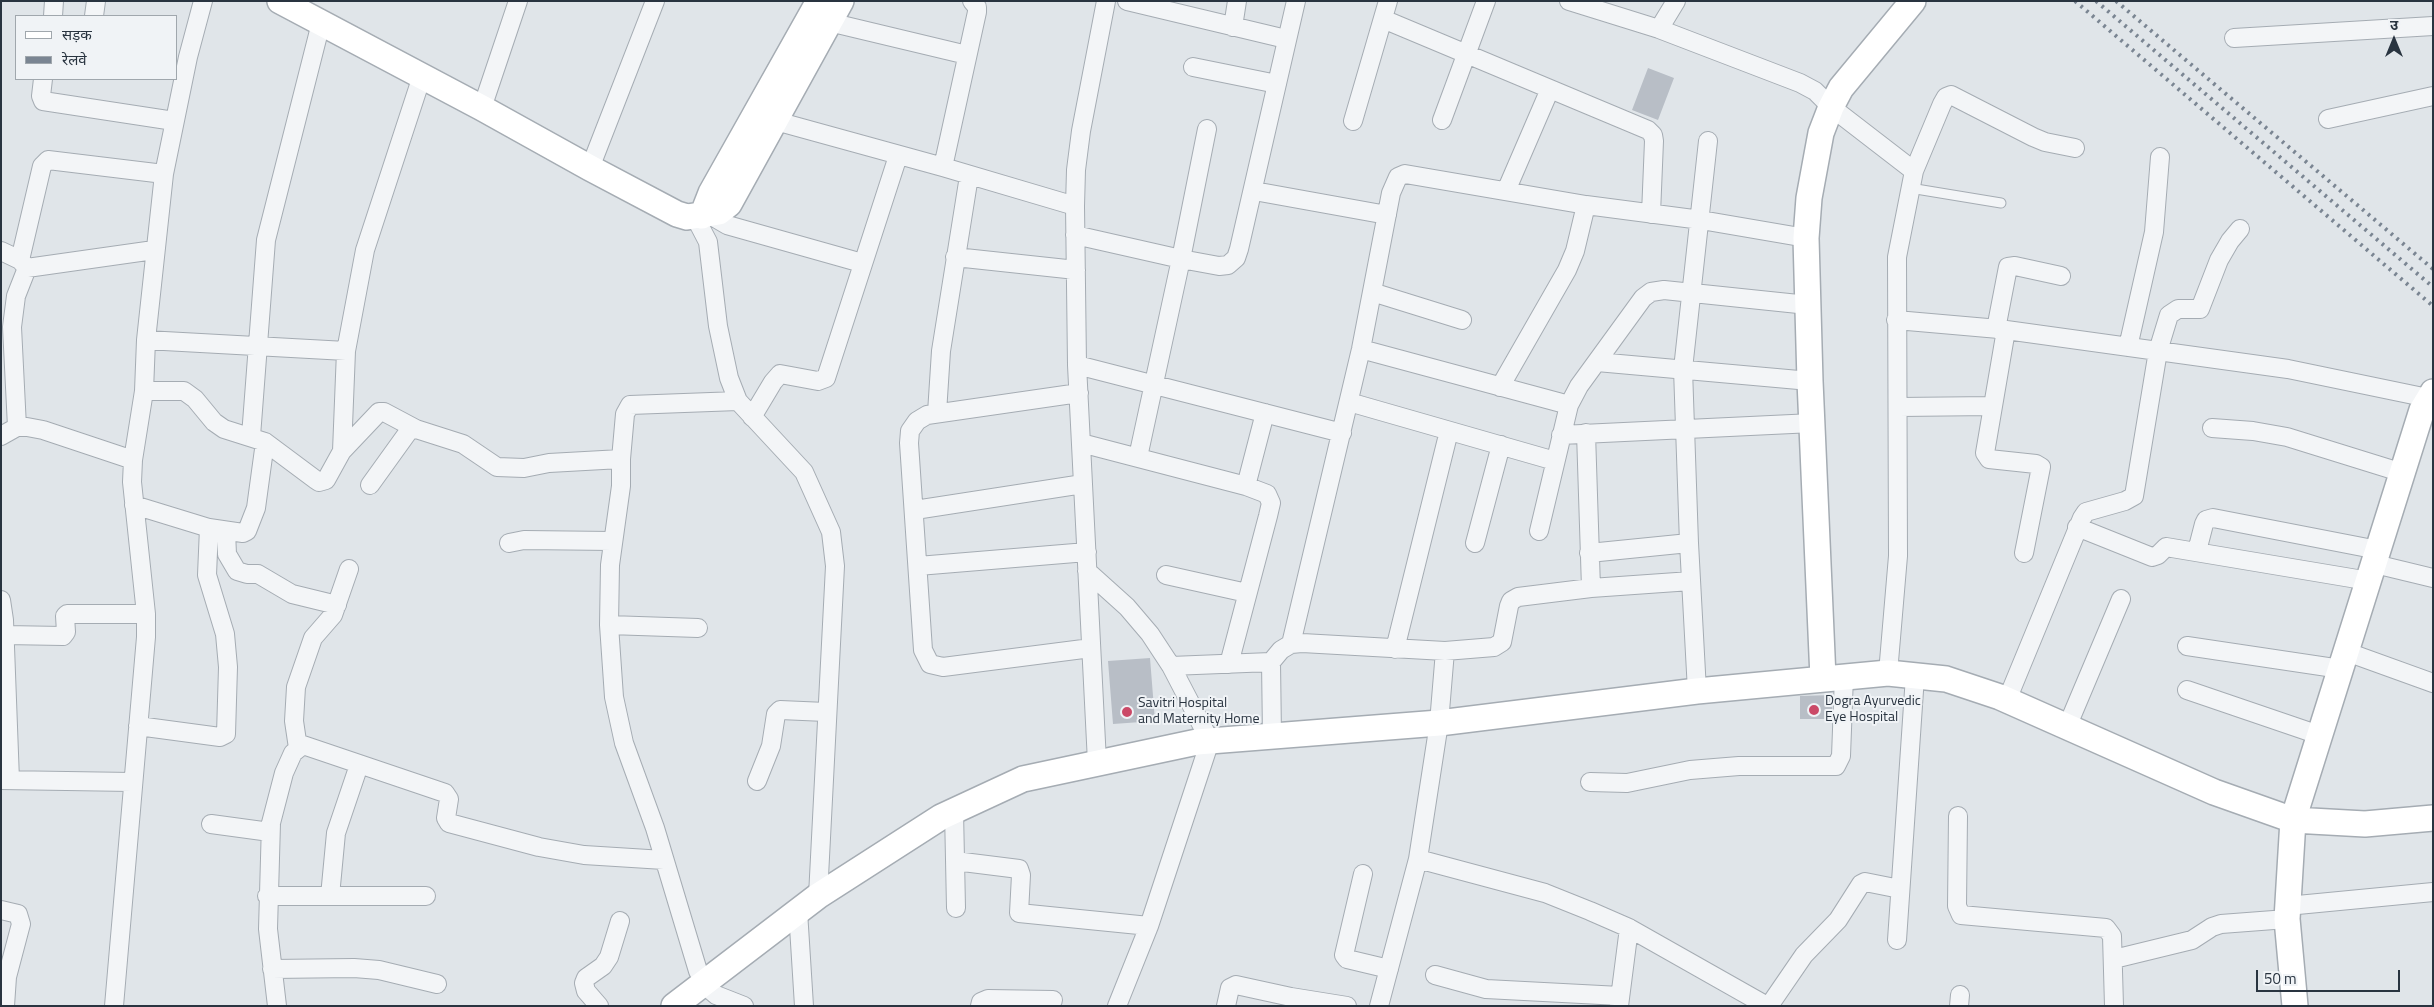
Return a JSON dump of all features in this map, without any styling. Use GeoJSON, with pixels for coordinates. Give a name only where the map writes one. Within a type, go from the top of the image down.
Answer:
{"type":"FeatureCollection","features":[{"type":"Feature","properties":{"kind":"street"},"geometry":{"type":"LineString","coordinates":[[53,15],[54,1]]}},
{"type":"Feature","properties":{"kind":"street"},"geometry":{"type":"LineString","coordinates":[[94,15],[96,1]]}},
{"type":"Feature","properties":{"kind":"street"},"geometry":{"type":"LineString","coordinates":[[114,1006],[146,614],[132,482],[133,460],[144,391],[146,340],[154,250],[164,174],[174,121],[182,56],[203,1]]}},
{"type":"Feature","properties":{"kind":"street"},"geometry":{"type":"LineString","coordinates":[[280,1],[677,214],[703,214],[727,225],[862,263]]}},
{"type":"Feature","properties":{"kind":"street"},"geometry":{"type":"LineString","coordinates":[[482,108],[518,1]]}},
{"type":"Feature","properties":{"kind":"street"},"geometry":{"type":"LineString","coordinates":[[590,168],[655,1]]}},
{"type":"Feature","properties":{"kind":"street"},"geometry":{"type":"LineString","coordinates":[[943,167],[977,12],[977,7],[972,1]]}},
{"type":"Feature","properties":{"kind":"street"},"geometry":{"type":"LineString","coordinates":[[1097,762],[1077,365],[1075,206],[1076,170],[1081,131],[1106,1]]}},
{"type":"Feature","properties":{"kind":"street"},"geometry":{"type":"LineString","coordinates":[[1127,1],[1286,39]]}},
{"type":"Feature","properties":{"kind":"street"},"geometry":{"type":"LineString","coordinates":[[1233,26],[1237,1]]}},
{"type":"Feature","properties":{"kind":"street"},"geometry":{"type":"LineString","coordinates":[[1075,234],[1219,266],[1228,265],[1232,261],[1239,249],[1254,191],[1286,39],[1296,1]]}},
{"type":"Feature","properties":{"kind":"street"},"geometry":{"type":"LineString","coordinates":[[1353,121],[1388,1]]}},
{"type":"Feature","properties":{"kind":"street"},"geometry":{"type":"LineString","coordinates":[[1442,120],[1486,1]]}},
{"type":"Feature","properties":{"kind":"street"},"geometry":{"type":"LineString","coordinates":[[1569,1],[1605,6],[1659,29],[1800,83],[1815,91],[1831,107],[1914,171]]}},
{"type":"Feature","properties":{"kind":"street"},"geometry":{"type":"LineString","coordinates":[[1659,29],[1676,1]]}},
{"type":"Feature","properties":{"kind":"street"},"geometry":{"type":"LineString","coordinates":[[1590,782],[1627,783],[1690,770],[1739,766],[1836,766],[1841,756],[1810,381],[1806,238],[1814,167],[1821,133],[1831,107],[1842,88],[1913,1]]}},
{"type":"Feature","properties":{"kind":"street"},"geometry":{"type":"LineString","coordinates":[[818,896],[835,566],[831,532],[804,472],[738,401],[729,378],[718,326],[703,214],[764,118],[830,8],[967,55]]}},
{"type":"Feature","properties":{"kind":"street"},"geometry":{"type":"LineString","coordinates":[[1383,18],[1648,130],[1653,135],[1651,214]]}},
{"type":"Feature","properties":{"kind":"street"},"geometry":{"type":"LineString","coordinates":[[134,504],[226,532],[243,533],[247,531],[252,522],[258,439],[258,347],[263,269],[271,218],[321,23]]}},
{"type":"Feature","properties":{"kind":"street"},"geometry":{"type":"LineString","coordinates":[[2234,38],[2433,26]]}},
{"type":"Feature","properties":{"kind":"street"},"geometry":{"type":"LineString","coordinates":[[1193,67],[1277,84]]}},
{"type":"Feature","properties":{"kind":"street"},"geometry":{"type":"LineString","coordinates":[[342,451],[346,352],[365,250],[422,76]]}},
{"type":"Feature","properties":{"kind":"street"},"geometry":{"type":"LineString","coordinates":[[43,80],[41,96],[43,101],[174,121]]}},
{"type":"Feature","properties":{"kind":"street"},"geometry":{"type":"LineString","coordinates":[[1506,191],[1550,90]]}},
{"type":"Feature","properties":{"kind":"street"},"geometry":{"type":"LineString","coordinates":[[1888,673],[1898,556],[1897,257],[1914,171],[1942,104],[1946,97],[1952,95],[2033,137],[2045,142],[2075,148]]}},
{"type":"Feature","properties":{"kind":"street"},"geometry":{"type":"LineString","coordinates":[[2328,118],[2433,96]]}},
{"type":"Feature","properties":{"kind":"street"},"geometry":{"type":"LineString","coordinates":[[764,118],[943,167],[1075,206]]}},
{"type":"Feature","properties":{"kind":"street"},"geometry":{"type":"LineString","coordinates":[[1138,457],[1207,129]]}},
{"type":"Feature","properties":{"kind":"street"},"geometry":{"type":"LineString","coordinates":[[1697,691],[1689,543],[1683,369],[1708,141]]}},
{"type":"Feature","properties":{"kind":"street"},"geometry":{"type":"LineString","coordinates":[[752,417],[772,382],[780,374],[818,381],[826,378],[898,156]]}},
{"type":"Feature","properties":{"kind":"street"},"geometry":{"type":"LineString","coordinates":[[2128,347],[2152,241],[2160,157]]}},
{"type":"Feature","properties":{"kind":"street"},"geometry":{"type":"LineString","coordinates":[[17,427],[7,318],[16,296],[42,166],[48,160],[164,174]]}},
{"type":"Feature","properties":{"kind":"street"},"geometry":{"type":"LineString","coordinates":[[1291,644],[1361,349],[1393,183],[1398,177],[1406,174],[1586,205],[1700,220],[1806,238]]}},
{"type":"Feature","properties":{"kind":"street"},"geometry":{"type":"LineString","coordinates":[[936,413],[941,351],[969,176]]}},
{"type":"Feature","properties":{"kind":"street"},"geometry":{"type":"LineString","coordinates":[[1254,191],[1387,215]]}},
{"type":"Feature","properties":{"kind":"street"},"geometry":{"type":"LineString","coordinates":[[1500,387],[1576,251],[1586,205]]}},
{"type":"Feature","properties":{"kind":"street"},"geometry":{"type":"LineString","coordinates":[[2007,700],[2077,526],[2086,512],[2125,501],[2134,496],[2158,351],[2170,315],[2173,311],[2200,309],[2219,260],[2230,241],[2240,229]]}},
{"type":"Feature","properties":{"kind":"street"},"geometry":{"type":"LineString","coordinates":[[1,251],[23,264],[154,250]]}},
{"type":"Feature","properties":{"kind":"street"},"geometry":{"type":"LineString","coordinates":[[955,257],[1076,270]]}},
{"type":"Feature","properties":{"kind":"street"},"geometry":{"type":"LineString","coordinates":[[2024,553],[2041,468],[2036,464],[1986,457],[2008,268],[2015,266],[2061,276]]}},
{"type":"Feature","properties":{"kind":"street"},"geometry":{"type":"LineString","coordinates":[[1539,531],[1569,406],[1579,386],[1643,298],[1651,292],[1658,290],[1808,304]]}},
{"type":"Feature","properties":{"kind":"street"},"geometry":{"type":"LineString","coordinates":[[1372,292],[1462,320]]}},
{"type":"Feature","properties":{"kind":"street"},"geometry":{"type":"LineString","coordinates":[[1896,320],[2001,330],[2288,369],[2431,395],[2422,410],[2293,820],[2287,913],[2295,1006]]}},
{"type":"Feature","properties":{"kind":"street"},"geometry":{"type":"LineString","coordinates":[[146,340],[346,352]]}},
{"type":"Feature","properties":{"kind":"street"},"geometry":{"type":"LineString","coordinates":[[1361,349],[1569,406]]}},
{"type":"Feature","properties":{"kind":"street"},"geometry":{"type":"LineString","coordinates":[[1597,362],[1810,381]]}},
{"type":"Feature","properties":{"kind":"street"},"geometry":{"type":"LineString","coordinates":[[1077,365],[1342,433]]}},
{"type":"Feature","properties":{"kind":"street"},"geometry":{"type":"LineString","coordinates":[[144,391],[184,391],[195,399],[214,422],[224,429],[258,439],[319,482],[326,480],[342,451],[379,412],[384,412],[411,428],[463,444],[497,467],[524,468],[549,463],[622,459]]}},
{"type":"Feature","properties":{"kind":"street"},"geometry":{"type":"LineString","coordinates":[[1079,393],[927,415],[917,421],[910,431],[909,443],[923,650],[930,664],[942,667],[1091,648]]}},
{"type":"Feature","properties":{"kind":"street"},"geometry":{"type":"LineString","coordinates":[[738,401],[630,405],[625,414],[621,486],[612,541],[609,625],[614,697],[624,743],[664,860],[692,955],[704,982],[716,995],[744,1006]]}},
{"type":"Feature","properties":{"kind":"street"},"geometry":{"type":"LineString","coordinates":[[1349,402],[1555,461]]}},
{"type":"Feature","properties":{"kind":"street"},"geometry":{"type":"LineString","coordinates":[[1899,407],[1993,406]]}},
{"type":"Feature","properties":{"kind":"street"},"geometry":{"type":"LineString","coordinates":[[1246,486],[1265,413]]}},
{"type":"Feature","properties":{"kind":"street"},"geometry":{"type":"LineString","coordinates":[[1561,434],[1684,427],[1813,423]]}},
{"type":"Feature","properties":{"kind":"street"},"geometry":{"type":"LineString","coordinates":[[1,436],[17,427],[43,430],[133,460]]}},
{"type":"Feature","properties":{"kind":"street"},"geometry":{"type":"LineString","coordinates":[[370,485],[411,428]]}},
{"type":"Feature","properties":{"kind":"street"},"geometry":{"type":"LineString","coordinates":[[2212,428],[2253,431],[2287,437],[2403,473]]}},
{"type":"Feature","properties":{"kind":"street"},"geometry":{"type":"LineString","coordinates":[[1395,649],[1448,431]]}},
{"type":"Feature","properties":{"kind":"street"},"geometry":{"type":"LineString","coordinates":[[1586,433],[1591,588]]}},
{"type":"Feature","properties":{"kind":"street"},"geometry":{"type":"LineString","coordinates":[[1081,442],[1246,486],[1267,494],[1271,503],[1229,664]]}},
{"type":"Feature","properties":{"kind":"street"},"geometry":{"type":"LineString","coordinates":[[1475,544],[1501,445]]}},
{"type":"Feature","properties":{"kind":"street"},"geometry":{"type":"LineString","coordinates":[[915,510],[1083,484]]}},
{"type":"Feature","properties":{"kind":"street"},"geometry":{"type":"LineString","coordinates":[[2197,551],[2204,524],[2206,520],[2212,518],[2374,565],[2433,578]]}},
{"type":"Feature","properties":{"kind":"street"},"geometry":{"type":"LineString","coordinates":[[2077,526],[2152,557],[2158,555],[2164,547],[2374,565]]}},
{"type":"Feature","properties":{"kind":"street"},"geometry":{"type":"LineString","coordinates":[[138,726],[220,737],[226,734],[228,667],[225,634],[207,575],[209,528]]}},
{"type":"Feature","properties":{"kind":"street"},"geometry":{"type":"LineString","coordinates":[[226,532],[227,554],[237,571],[247,574],[258,574],[292,594],[337,605]]}},
{"type":"Feature","properties":{"kind":"street"},"geometry":{"type":"LineString","coordinates":[[509,543],[524,540],[612,541]]}},
{"type":"Feature","properties":{"kind":"street"},"geometry":{"type":"LineString","coordinates":[[1590,553],[1689,543]]}},
{"type":"Feature","properties":{"kind":"street"},"geometry":{"type":"LineString","coordinates":[[918,566],[1086,552]]}},
{"type":"Feature","properties":{"kind":"street"},"geometry":{"type":"LineString","coordinates":[[298,748],[294,721],[296,687],[313,638],[330,620],[349,569]]}},
{"type":"Feature","properties":{"kind":"street"},"geometry":{"type":"LineString","coordinates":[[1087,571],[1127,607],[1150,634],[1171,666],[1210,741],[1149,926],[1117,1006]]}},
{"type":"Feature","properties":{"kind":"street"},"geometry":{"type":"LineString","coordinates":[[1166,575],[1248,593]]}},
{"type":"Feature","properties":{"kind":"street"},"geometry":{"type":"LineString","coordinates":[[1272,736],[1271,662],[1275,655],[1291,644],[1446,652],[1500,645],[1504,635],[1509,606],[1515,598],[1591,588],[1691,581]]}},
{"type":"Feature","properties":{"kind":"street"},"geometry":{"type":"LineString","coordinates":[[2067,727],[2121,599]]}},
{"type":"Feature","properties":{"kind":"street"},"geometry":{"type":"LineString","coordinates":[[1,600],[5,634],[6,780],[132,782]]}},
{"type":"Feature","properties":{"kind":"street"},"geometry":{"type":"LineString","coordinates":[[5,634],[63,636],[66,632],[65,616],[67,614],[146,614]]}},
{"type":"Feature","properties":{"kind":"street"},"geometry":{"type":"LineString","coordinates":[[609,625],[698,628]]}},
{"type":"Feature","properties":{"kind":"street"},"geometry":{"type":"LineString","coordinates":[[2187,646],[2344,661],[2433,683]]}},
{"type":"Feature","properties":{"kind":"street"},"geometry":{"type":"LineString","coordinates":[[1379,1006],[1418,858],[1439,723],[1446,652]]}},
{"type":"Feature","properties":{"kind":"street"},"geometry":{"type":"LineString","coordinates":[[1171,666],[1271,662]]}},
{"type":"Feature","properties":{"kind":"street"},"geometry":{"type":"LineString","coordinates":[[674,1006],[818,896],[941,817],[1023,779],[1097,762],[1210,741],[1439,723],[1697,691],[1888,673],[1946,679],[2007,700],[2214,792],[2293,820],[2365,824],[2433,818]]}},
{"type":"Feature","properties":{"kind":"street"},"geometry":{"type":"LineString","coordinates":[[1897,940],[1915,676]]}},
{"type":"Feature","properties":{"kind":"street"},"geometry":{"type":"LineString","coordinates":[[2187,690],[2319,734]]}},
{"type":"Feature","properties":{"kind":"street"},"geometry":{"type":"LineString","coordinates":[[757,780],[771,746],[776,714],[780,710],[826,712]]}},
{"type":"Feature","properties":{"kind":"street"},"geometry":{"type":"LineString","coordinates":[[277,1006],[272,969],[267,896],[270,832],[277,795],[284,773],[298,748],[303,745],[445,793],[449,799],[446,818],[449,823],[539,847],[584,855],[664,860]]}},
{"type":"Feature","properties":{"kind":"street"},"geometry":{"type":"LineString","coordinates":[[330,896],[336,833],[359,765]]}},
{"type":"Feature","properties":{"kind":"street"},"geometry":{"type":"LineString","coordinates":[[954,811],[956,908]]}},
{"type":"Feature","properties":{"kind":"street"},"geometry":{"type":"LineString","coordinates":[[1958,816],[1957,906],[1961,915],[2100,925],[2106,928],[2112,936],[2114,1006]]}},
{"type":"Feature","properties":{"kind":"street"},"geometry":{"type":"LineString","coordinates":[[211,824],[270,832]]}},
{"type":"Feature","properties":{"kind":"street"},"geometry":{"type":"LineString","coordinates":[[1418,858],[1545,893],[1630,928],[1768,1006],[1804,955],[1838,920],[1861,884],[1865,882],[1900,888]]}},
{"type":"Feature","properties":{"kind":"street"},"geometry":{"type":"LineString","coordinates":[[955,861],[1019,869],[1021,875],[1019,913],[1149,926]]}},
{"type":"Feature","properties":{"kind":"street"},"geometry":{"type":"LineString","coordinates":[[1363,874],[1344,955],[1347,959],[1389,969]]}},
{"type":"Feature","properties":{"kind":"street"},"geometry":{"type":"LineString","coordinates":[[2114,959],[2192,940],[2212,927],[2221,924],[2433,892]]}},
{"type":"Feature","properties":{"kind":"street"},"geometry":{"type":"LineString","coordinates":[[267,896],[426,896]]}},
{"type":"Feature","properties":{"kind":"street"},"geometry":{"type":"LineString","coordinates":[[1,910],[18,914],[21,924],[7,977],[5,1006]]}},
{"type":"Feature","properties":{"kind":"street"},"geometry":{"type":"LineString","coordinates":[[798,911],[804,1006]]}},
{"type":"Feature","properties":{"kind":"street"},"geometry":{"type":"LineString","coordinates":[[599,1006],[586,991],[584,983],[586,978],[603,966],[609,957],[620,922]]}},
{"type":"Feature","properties":{"kind":"street"},"geometry":{"type":"LineString","coordinates":[[1435,975],[1486,989],[1619,1001],[1630,928]]}},
{"type":"Feature","properties":{"kind":"street"},"geometry":{"type":"LineString","coordinates":[[272,969],[354,968],[379,970],[437,984]]}},
{"type":"Feature","properties":{"kind":"street"},"geometry":{"type":"LineString","coordinates":[[1226,1006],[1230,988],[1236,985],[1290,997],[1347,1006]]}},
{"type":"Feature","properties":{"kind":"street"},"geometry":{"type":"LineString","coordinates":[[980,1006],[981,1002],[988,999],[1053,1000]]}},
{"type":"Feature","properties":{"kind":"lane"},"geometry":{"type":"LineString","coordinates":[[1910,188],[2000,203]]}},
{"type":"Feature","properties":{"kind":"building"},"geometry":{"type":"Polygon","coordinates":[[[1648,68],[1674,78],[1658,120],[1632,110],[1648,68]]]}},
{"type":"Feature","properties":{"kind":"building"},"geometry":{"type":"Polygon","coordinates":[[[1150,658],[1155,721],[1113,724],[1108,661],[1150,658]]]}},
{"type":"Feature","properties":{"kind":"building"},"geometry":{"type":"Polygon","coordinates":[[[1832,695],[1832,719],[1800,719],[1800,696],[1832,695]]]}},
{"type":"Feature","properties":{"kind":"railway"},"geometry":{"type":"LineString","coordinates":[[2075,1],[2433,306]]}},
{"type":"Feature","properties":{"kind":"railway"},"geometry":{"type":"LineString","coordinates":[[2096,1],[2433,287]]}},
{"type":"Feature","properties":{"kind":"railway"},"geometry":{"type":"LineString","coordinates":[[2116,1],[2433,269]]}},
{"type":"Feature","properties":{"kind":"place","name":"Dogra Ayurvedic Eye Hospital"},"geometry":{"type":"Point","coordinates":[1814,710]}},
{"type":"Feature","properties":{"kind":"place","name":"Savitri Hospital and Maternity Home"},"geometry":{"type":"Point","coordinates":[1127,712]}}]}
